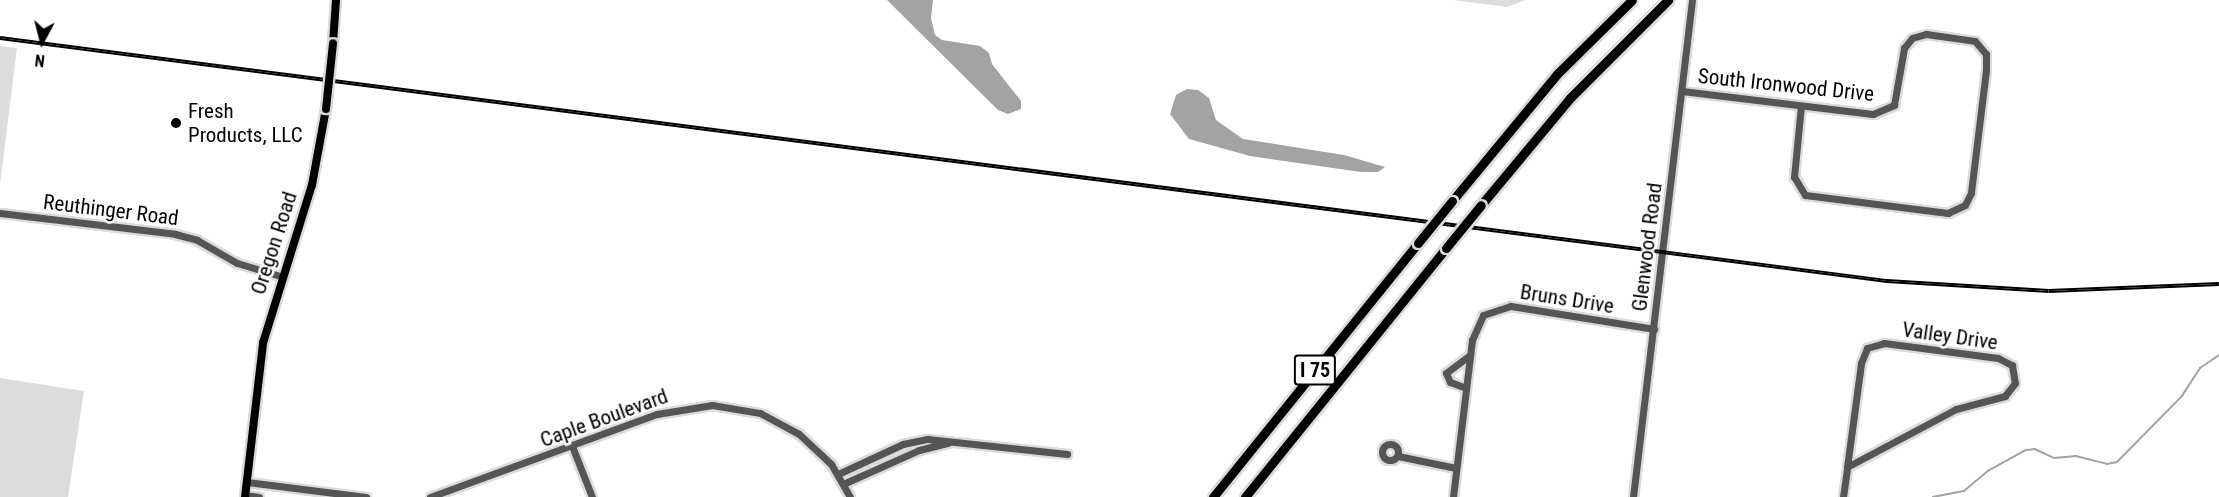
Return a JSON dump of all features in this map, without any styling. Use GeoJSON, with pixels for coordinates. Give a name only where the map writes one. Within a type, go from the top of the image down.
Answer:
{"type":"FeatureCollection","features":[{"type":"Feature","properties":{"kind":"highway","name":"I 75"},"geometry":{"type":"LineString","coordinates":[[1213,497],[1524,111],[1632,0]]}},
{"type":"Feature","properties":{"kind":"highway","name":"I 75"},"geometry":{"type":"LineString","coordinates":[[1245,497],[1481,205],[1575,93],[1668,0]]}},
{"type":"Feature","properties":{"kind":"main road","name":"Oregon Road"},"geometry":{"type":"LineString","coordinates":[[245,496],[263,343],[280,276],[312,185],[326,109],[336,0]]}},
{"type":"Feature","properties":{"kind":"street","name":"Glenwood Road"},"geometry":{"type":"LineString","coordinates":[[1633,497],[1692,0]]}},
{"type":"Feature","properties":{"kind":"street","name":"South Ironwood Drive"},"geometry":{"type":"LineString","coordinates":[[1682,91],[1873,114],[1885,111],[1894,105],[1904,48],[1912,38],[1926,34],[1975,41],[1986,54],[1971,193],[1960,210],[1948,213],[1805,195],[1794,177],[1801,106]]}},
{"type":"Feature","properties":{"kind":"street","name":"Reuthinger Road"},"geometry":{"type":"LineString","coordinates":[[0,213],[176,234],[196,240],[237,263],[280,276]]}},
{"type":"Feature","properties":{"kind":"street","name":"Bruns Drive"},"geometry":{"type":"LineString","coordinates":[[1453,497],[1470,355],[1478,320],[1503,307],[1654,329]]}},
{"type":"Feature","properties":{"kind":"street","name":"Valley Drive"},"geometry":{"type":"LineString","coordinates":[[1844,497],[1847,467],[1861,363],[1871,346],[1892,344],[1986,355],[2006,361],[2015,369],[2015,383],[2005,396],[1956,410],[1847,467]]}},
{"type":"Feature","properties":{"kind":"street"},"geometry":{"type":"LineString","coordinates":[[1466,388],[1450,382],[1446,373],[1470,355]]}},
{"type":"Feature","properties":{"kind":"street","name":"Caple Boulevard"},"geometry":{"type":"LineString","coordinates":[[430,497],[670,410],[727,406],[760,413],[786,425],[810,442],[841,479],[850,497]]}},
{"type":"Feature","properties":{"kind":"street"},"geometry":{"type":"LineString","coordinates":[[841,479],[915,441],[959,442],[1068,454]]}},
{"type":"Feature","properties":{"kind":"street"},"geometry":{"type":"LineString","coordinates":[[841,479],[919,450],[959,442]]}},
{"type":"Feature","properties":{"kind":"street"},"geometry":{"type":"LineString","coordinates":[[572,446],[592,497]]}},
{"type":"Feature","properties":{"kind":"street"},"geometry":{"type":"LineString","coordinates":[[1398,456],[1456,468]]}},
{"type":"Feature","properties":{"kind":"street"},"geometry":{"type":"LineString","coordinates":[[247,482],[366,497]]}},
{"type":"Feature","properties":{"kind":"street"},"geometry":{"type":"LineString","coordinates":[[245,496],[259,497]]}},
{"type":"Feature","properties":{"kind":"shaded area"},"geometry":{"type":"Polygon","coordinates":[[[887,0],[933,0],[931,18],[935,35],[942,40],[980,46],[989,53],[992,64],[1021,101],[1021,109],[1008,114],[998,110],[887,0]]]}},
{"type":"Feature","properties":{"kind":"shaded area"},"geometry":{"type":"Polygon","coordinates":[[[1453,0],[1526,0],[1507,7],[1453,0]]]}},
{"type":"Feature","properties":{"kind":"shaded area"},"geometry":{"type":"Polygon","coordinates":[[[0,46],[17,48],[0,185],[0,46]]]}},
{"type":"Feature","properties":{"kind":"shaded area"},"geometry":{"type":"Polygon","coordinates":[[[1187,89],[1198,90],[1209,98],[1216,120],[1243,139],[1344,155],[1385,167],[1378,172],[1361,172],[1250,156],[1189,139],[1170,114],[1176,95],[1187,89]]]}},
{"type":"Feature","properties":{"kind":"shaded area"},"geometry":{"type":"Polygon","coordinates":[[[0,378],[84,391],[68,497],[0,497],[0,378]]]}},
{"type":"Feature","properties":{"kind":"waterway"},"geometry":{"type":"LineString","coordinates":[[1933,497],[1964,491],[1988,471],[2026,450],[2035,449],[2054,458],[2076,456],[2107,464],[2117,462],[2182,396],[2200,368],[2219,355]]}},
{"type":"Feature","properties":{"kind":"railway"},"geometry":{"type":"LineString","coordinates":[[0,38],[1887,281],[2049,291],[2219,284]]}},
{"type":"Feature","properties":{"kind":"place","name":"Fresh Products, LLC"},"geometry":{"type":"Point","coordinates":[176,123]}}]}
